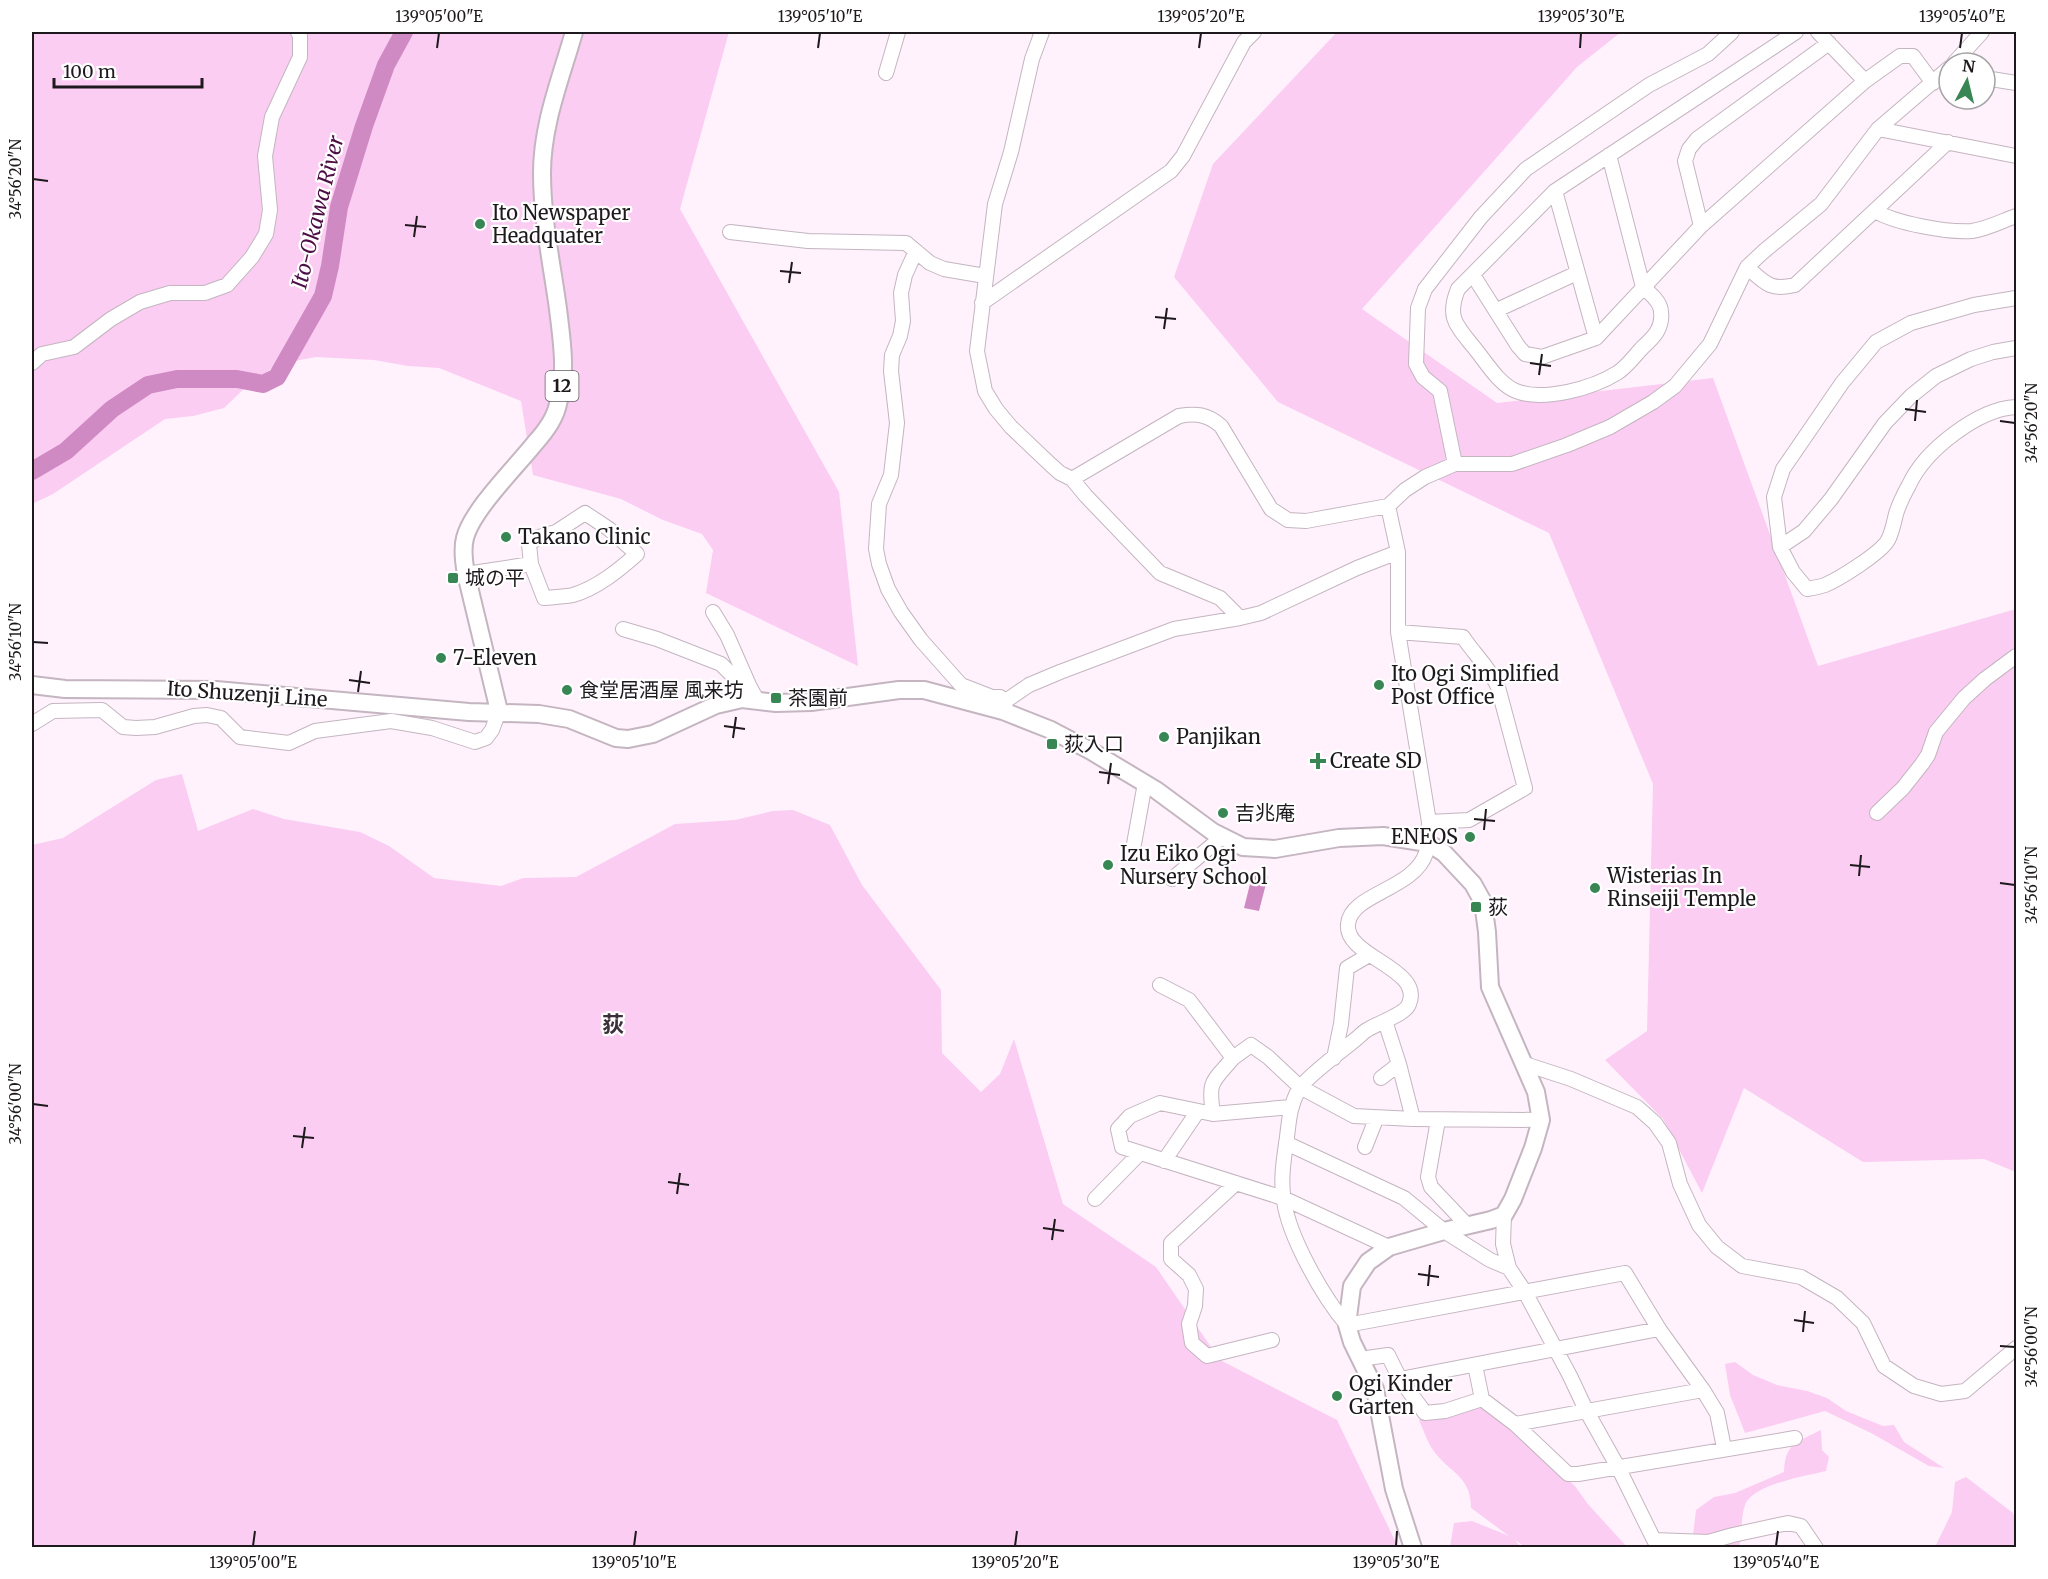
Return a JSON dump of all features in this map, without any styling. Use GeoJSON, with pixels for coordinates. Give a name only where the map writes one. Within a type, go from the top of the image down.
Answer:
{"type":"FeatureCollection","features":[{"type":"Feature","properties":{"kind":"main road","name":"12"},"geometry":{"type":"LineString","coordinates":[[499,711],[466,574],[465,539],[472,518],[546,429],[558,407],[564,375],[564,351],[542,172],[546,132],[553,99],[574,32]]}},
{"type":"Feature","properties":{"kind":"main road","name":"Ito Shuzenji Line"},"geometry":{"type":"LineString","coordinates":[[32,685],[65,689],[216,690],[469,712],[499,711],[539,714],[569,719],[616,738],[628,739],[653,734],[716,705],[753,694],[776,703],[811,702],[899,690],[924,690],[1003,711],[1051,730],[1145,783],[1222,837],[1243,847],[1275,849],[1339,838],[1383,836],[1428,843]]}},
{"type":"Feature","properties":{"kind":"main road"},"geometry":{"type":"LineString","coordinates":[[1413,1548],[1394,1489],[1375,1389],[1352,1342],[1347,1325],[1352,1286],[1368,1262],[1389,1247],[1504,1215],[1513,1199],[1533,1149],[1541,1120],[1536,1092],[1490,987],[1486,916],[1483,902],[1473,884],[1456,864],[1428,843]]}},
{"type":"Feature","properties":{"kind":"street"},"geometry":{"type":"LineString","coordinates":[[32,363],[42,354],[74,347],[111,319],[140,302],[170,294],[205,293],[227,285],[252,257],[266,234],[270,210],[265,156],[272,117],[300,57],[298,32]]}},
{"type":"Feature","properties":{"kind":"street"},"geometry":{"type":"LineString","coordinates":[[886,73],[898,32]]}},
{"type":"Feature","properties":{"kind":"street"},"geometry":{"type":"LineString","coordinates":[[1042,32],[1032,59],[1011,152],[995,204],[977,351],[986,391],[996,409],[1011,427],[1060,473],[1072,479],[1160,573],[1220,598],[1240,618]]}},
{"type":"Feature","properties":{"kind":"street"},"geometry":{"type":"LineString","coordinates":[[982,303],[1171,171],[1183,156],[1244,42],[1254,32]]}},
{"type":"Feature","properties":{"kind":"street"},"geometry":{"type":"LineString","coordinates":[[1455,464],[1440,391],[1423,376],[1416,364],[1418,308],[1425,289],[1481,217],[1526,169],[1649,84],[1708,54],[1732,32]]}},
{"type":"Feature","properties":{"kind":"street"},"geometry":{"type":"LineString","coordinates":[[1609,155],[1643,287],[1662,310],[1660,326],[1656,335],[1619,372],[1598,382],[1566,392],[1535,396],[1515,391],[1502,381],[1453,320],[1452,303],[1458,289],[1556,191],[1609,155],[1796,32]]}},
{"type":"Feature","properties":{"kind":"street"},"geometry":{"type":"LineString","coordinates":[[1818,32],[1865,81]]}},
{"type":"Feature","properties":{"kind":"street"},"geometry":{"type":"LineString","coordinates":[[1965,51],[1982,32]]}},
{"type":"Feature","properties":{"kind":"street"},"geometry":{"type":"LineString","coordinates":[[1701,226],[1685,160],[1689,149],[1697,139],[1829,43]]}},
{"type":"Feature","properties":{"kind":"street"},"geometry":{"type":"LineString","coordinates":[[1473,275],[1525,354],[1542,357],[1596,338],[1701,226],[1865,81],[1900,56],[1912,56],[1933,83]]}},
{"type":"Feature","properties":{"kind":"street"},"geometry":{"type":"LineString","coordinates":[[1072,479],[1179,416],[1194,413],[1211,417],[1221,426],[1271,509],[1288,520],[1306,521],[1388,506],[1405,490],[1425,477],[1455,464],[1512,464],[1610,427],[1675,386],[1710,344],[1748,267],[1821,204],[1878,129],[1937,80]]}},
{"type":"Feature","properties":{"kind":"street"},"geometry":{"type":"LineString","coordinates":[[1997,80],[2016,83]]}},
{"type":"Feature","properties":{"kind":"street"},"geometry":{"type":"LineString","coordinates":[[1878,129],[2016,156]]}},
{"type":"Feature","properties":{"kind":"street"},"geometry":{"type":"LineString","coordinates":[[1748,267],[1769,286],[1781,289],[1795,285],[1948,142]]}},
{"type":"Feature","properties":{"kind":"street"},"geometry":{"type":"LineString","coordinates":[[1556,191],[1596,338]]}},
{"type":"Feature","properties":{"kind":"street"},"geometry":{"type":"LineString","coordinates":[[1875,211],[1887,218],[1937,229],[1961,231],[1982,229],[2016,216]]}},
{"type":"Feature","properties":{"kind":"street"},"geometry":{"type":"LineString","coordinates":[[730,232],[808,242],[906,243],[930,263],[944,269],[985,276]]}},
{"type":"Feature","properties":{"kind":"street"},"geometry":{"type":"LineString","coordinates":[[916,251],[905,275],[901,293],[903,321],[892,355],[891,371],[897,423],[891,475],[879,504],[876,549],[888,589],[921,640],[965,688],[1000,698],[1003,711]]}},
{"type":"Feature","properties":{"kind":"street"},"geometry":{"type":"LineString","coordinates":[[1497,310],[1577,273]]}},
{"type":"Feature","properties":{"kind":"street"},"geometry":{"type":"LineString","coordinates":[[2016,298],[1974,305],[1911,323],[1876,342],[1842,383],[1783,469],[1774,497],[1780,548],[1793,572],[1807,589],[1824,585],[1864,562],[1888,541],[1910,482],[1927,458],[1946,440],[1969,424],[1995,411],[2016,407]]}},
{"type":"Feature","properties":{"kind":"street"},"geometry":{"type":"LineString","coordinates":[[1780,548],[1804,531],[1831,499],[1885,423],[1911,396],[1936,376],[1971,359],[2016,348]]}},
{"type":"Feature","properties":{"kind":"street"},"geometry":{"type":"LineString","coordinates":[[1388,506],[1398,552],[1398,632],[1429,822],[1428,843],[1422,862],[1412,874],[1363,903],[1355,909],[1348,921],[1349,935],[1356,944],[1369,955],[1396,971],[1405,980],[1410,995],[1410,1004],[1406,1009],[1366,1030],[1300,1087],[1291,1107],[1286,1143],[1283,1198],[1287,1216],[1311,1268],[1338,1315],[1347,1325],[1625,1273],[1659,1329],[1717,1413],[1724,1448]]}},
{"type":"Feature","properties":{"kind":"street"},"geometry":{"type":"LineString","coordinates":[[585,513],[609,529],[637,554],[622,567],[591,587],[572,595],[544,598],[531,564],[529,544],[539,537],[556,532],[585,513]]}},
{"type":"Feature","properties":{"kind":"street"},"geometry":{"type":"LineString","coordinates":[[1003,711],[1007,700],[1029,685],[1070,668],[1174,629],[1261,613],[1357,568],[1398,552]]}},
{"type":"Feature","properties":{"kind":"street"},"geometry":{"type":"LineString","coordinates":[[466,574],[531,564]]}},
{"type":"Feature","properties":{"kind":"street"},"geometry":{"type":"LineString","coordinates":[[713,612],[728,635],[753,694]]}},
{"type":"Feature","properties":{"kind":"street"},"geometry":{"type":"LineString","coordinates":[[623,629],[710,658],[721,664],[753,694]]}},
{"type":"Feature","properties":{"kind":"street"},"geometry":{"type":"LineString","coordinates":[[1398,632],[1463,637],[1470,649],[1492,674],[1498,687],[1525,789],[1469,820],[1429,822]]}},
{"type":"Feature","properties":{"kind":"street"},"geometry":{"type":"LineString","coordinates":[[1877,813],[1903,788],[1922,764],[1928,755],[1936,732],[1964,698],[2016,656]]}},
{"type":"Feature","properties":{"kind":"street"},"geometry":{"type":"LineString","coordinates":[[32,724],[53,711],[102,710],[123,727],[136,728],[155,727],[194,716],[207,715],[221,718],[240,737],[289,743],[315,731],[391,721],[432,728],[476,742],[486,738],[492,730],[499,711]]}},
{"type":"Feature","properties":{"kind":"street"},"geometry":{"type":"LineString","coordinates":[[1134,844],[1145,783]]}},
{"type":"Feature","properties":{"kind":"street"},"geometry":{"type":"LineString","coordinates":[[1172,879],[1222,837]]}},
{"type":"Feature","properties":{"kind":"street"},"geometry":{"type":"LineString","coordinates":[[1334,1058],[1341,1024],[1347,969],[1369,955]]}},
{"type":"Feature","properties":{"kind":"street"},"geometry":{"type":"LineString","coordinates":[[1160,985],[1189,1000],[1233,1058]]}},
{"type":"Feature","properties":{"kind":"street"},"geometry":{"type":"LineString","coordinates":[[1385,1021],[1400,1064],[1413,1119]]}},
{"type":"Feature","properties":{"kind":"street"},"geometry":{"type":"LineString","coordinates":[[1213,1114],[1210,1091],[1212,1083],[1233,1058],[1251,1045],[1300,1087],[1354,1116],[1376,1119],[1541,1120]]}},
{"type":"Feature","properties":{"kind":"street"},"geometry":{"type":"LineString","coordinates":[[1381,1078],[1400,1064]]}},
{"type":"Feature","properties":{"kind":"street"},"geometry":{"type":"LineString","coordinates":[[1525,1064],[1571,1079],[1637,1107],[1655,1123],[1668,1143],[1680,1184],[1699,1225],[1717,1247],[1742,1266],[1801,1276],[1837,1298],[1863,1323],[1884,1366],[1914,1386],[1941,1394],[1965,1390],[2016,1348]]}},
{"type":"Feature","properties":{"kind":"street"},"geometry":{"type":"LineString","coordinates":[[1291,1107],[1213,1114],[1160,1103],[1130,1116],[1118,1129],[1122,1147],[1283,1198],[1389,1247]]}},
{"type":"Feature","properties":{"kind":"street"},"geometry":{"type":"LineString","coordinates":[[1164,1161],[1198,1111]]}},
{"type":"Feature","properties":{"kind":"street"},"geometry":{"type":"LineString","coordinates":[[1365,1147],[1376,1119]]}},
{"type":"Feature","properties":{"kind":"street"},"geometry":{"type":"LineString","coordinates":[[1438,1119],[1428,1177],[1431,1187],[1467,1225]]}},
{"type":"Feature","properties":{"kind":"street"},"geometry":{"type":"LineString","coordinates":[[1286,1143],[1404,1198],[1444,1231],[1490,1260],[1509,1268]]}},
{"type":"Feature","properties":{"kind":"street"},"geometry":{"type":"LineString","coordinates":[[1095,1199],[1140,1153]]}},
{"type":"Feature","properties":{"kind":"street"},"geometry":{"type":"LineString","coordinates":[[1236,1183],[1171,1243],[1171,1259],[1189,1275],[1196,1289],[1195,1306],[1189,1324],[1192,1343],[1207,1356],[1272,1340]]}},
{"type":"Feature","properties":{"kind":"street"},"geometry":{"type":"LineString","coordinates":[[1504,1215],[1503,1244],[1509,1268],[1525,1292],[1619,1468],[1654,1540],[1689,1544],[1708,1542],[1788,1523],[1801,1526],[1816,1548]]}},
{"type":"Feature","properties":{"kind":"street"},"geometry":{"type":"LineString","coordinates":[[1400,1379],[1659,1329]]}},
{"type":"Feature","properties":{"kind":"street"},"geometry":{"type":"LineString","coordinates":[[1360,1359],[1388,1355],[1400,1379],[1425,1413],[1445,1411],[1482,1400]]}},
{"type":"Feature","properties":{"kind":"street"},"geometry":{"type":"LineString","coordinates":[[1475,1365],[1482,1400],[1515,1424],[1568,1474],[1619,1468],[1724,1448],[1795,1438]]}},
{"type":"Feature","properties":{"kind":"street"},"geometry":{"type":"LineString","coordinates":[[1515,1424],[1703,1390]]}},
{"type":"Feature","properties":{"kind":"shaded area"},"geometry":{"type":"Polygon","coordinates":[[[32,32],[729,32],[680,209],[839,492],[858,666],[706,593],[713,550],[702,534],[663,520],[621,499],[533,475],[521,401],[439,368],[408,366],[374,360],[316,357],[278,364],[248,385],[224,408],[193,416],[165,419],[53,494],[32,504],[32,32]]]}},
{"type":"Feature","properties":{"kind":"shaded area"},"geometry":{"type":"Polygon","coordinates":[[[1337,32],[1621,32],[1577,67],[1362,309],[1497,403],[1713,378],[1818,666],[2016,609],[2016,1172],[1984,1159],[1863,1162],[1744,1088],[1702,1193],[1663,1119],[1605,1060],[1647,1031],[1653,784],[1549,533],[1278,402],[1174,277],[1213,164],[1337,32]]]}},
{"type":"Feature","properties":{"kind":"shaded area"},"geometry":{"type":"Polygon","coordinates":[[[182,774],[198,831],[253,809],[284,819],[360,832],[389,846],[434,878],[501,886],[523,878],[576,877],[675,824],[735,820],[773,811],[793,810],[830,825],[862,885],[941,990],[942,1053],[981,1092],[1000,1074],[1014,1039],[1063,1204],[1156,1267],[1220,1360],[1337,1420],[1398,1547],[32,1547],[32,845],[63,838],[156,780],[182,774]]]}},
{"type":"Feature","properties":{"kind":"shaded area"},"geometry":{"type":"Polygon","coordinates":[[[1253,872],[1268,876],[1259,911],[1244,908],[1253,872]]]}},
{"type":"Feature","properties":{"kind":"shaded area"},"geometry":{"type":"Polygon","coordinates":[[[1735,1362],[1753,1375],[1777,1385],[1827,1398],[1846,1411],[1883,1426],[1894,1425],[1904,1442],[1944,1468],[1929,1466],[1871,1433],[1825,1411],[1745,1433],[1730,1395],[1725,1364],[1735,1362]]]}},
{"type":"Feature","properties":{"kind":"shaded area"},"geometry":{"type":"Polygon","coordinates":[[[1476,1405],[1531,1445],[1575,1486],[1587,1503],[1627,1547],[1525,1547],[1515,1540],[1521,1547],[1450,1547],[1454,1523],[1472,1521],[1509,1536],[1471,1508],[1470,1497],[1463,1481],[1433,1450],[1419,1420],[1476,1405]]]}},
{"type":"Feature","properties":{"kind":"shaded area"},"geometry":{"type":"Polygon","coordinates":[[[1821,1430],[1822,1450],[1829,1457],[1826,1471],[1769,1486],[1750,1498],[1743,1510],[1739,1547],[1678,1548],[1693,1535],[1696,1510],[1714,1497],[1735,1493],[1784,1472],[1787,1454],[1794,1444],[1821,1430]]]}},
{"type":"Feature","properties":{"kind":"shaded area"},"geometry":{"type":"Polygon","coordinates":[[[1966,1477],[2013,1513],[2016,1523],[2016,1547],[1935,1547],[1952,1512],[1955,1482],[1966,1477]]]}},
{"type":"Feature","properties":{"kind":"waterway","name":"Ito-Okawa River"},"geometry":{"type":"LineString","coordinates":[[32,471],[66,451],[112,409],[148,385],[177,379],[237,379],[263,384],[277,377],[323,296],[339,207],[386,65],[404,32]]}},
{"type":"Feature","properties":{"kind":"place","name":"Ito Newspaper Headquater"},"geometry":{"type":"Point","coordinates":[480,224]}},
{"type":"Feature","properties":{"kind":"place","name":"Takano Clinic"},"geometry":{"type":"Point","coordinates":[506,537]}},
{"type":"Feature","properties":{"kind":"place","name":"城の平"},"geometry":{"type":"Point","coordinates":[453,578]}},
{"type":"Feature","properties":{"kind":"place","name":"7-Eleven"},"geometry":{"type":"Point","coordinates":[441,658]}},
{"type":"Feature","properties":{"kind":"place","name":"Ito Ogi Simplified Post Office"},"geometry":{"type":"Point","coordinates":[1379,685]}},
{"type":"Feature","properties":{"kind":"place","name":"食堂居酒屋 風来坊"},"geometry":{"type":"Point","coordinates":[567,690]}},
{"type":"Feature","properties":{"kind":"place","name":"茶園前"},"geometry":{"type":"Point","coordinates":[776,698]}},
{"type":"Feature","properties":{"kind":"place","name":"Panjikan"},"geometry":{"type":"Point","coordinates":[1164,737]}},
{"type":"Feature","properties":{"kind":"place","name":"荻入口"},"geometry":{"type":"Point","coordinates":[1052,744]}},
{"type":"Feature","properties":{"kind":"place","name":"Create SD"},"geometry":{"type":"Point","coordinates":[1318,761]}},
{"type":"Feature","properties":{"kind":"place","name":"吉兆庵"},"geometry":{"type":"Point","coordinates":[1223,813]}},
{"type":"Feature","properties":{"kind":"place","name":"ENEOS"},"geometry":{"type":"Point","coordinates":[1470,837]}},
{"type":"Feature","properties":{"kind":"place","name":"Izu Eiko Ogi Nursery School"},"geometry":{"type":"Point","coordinates":[1108,865]}},
{"type":"Feature","properties":{"kind":"place","name":"Wisterias In Rinseiji Temple"},"geometry":{"type":"Point","coordinates":[1595,888]}},
{"type":"Feature","properties":{"kind":"place","name":"荻"},"geometry":{"type":"Point","coordinates":[1476,907]}},
{"type":"Feature","properties":{"kind":"place","name":"Ogi Kinder Garten"},"geometry":{"type":"Point","coordinates":[1337,1396]}},
{"type":"Feature","properties":{"kind":"district","name":"荻"},"geometry":{"type":"Point","coordinates":[613,1024]}}]}
